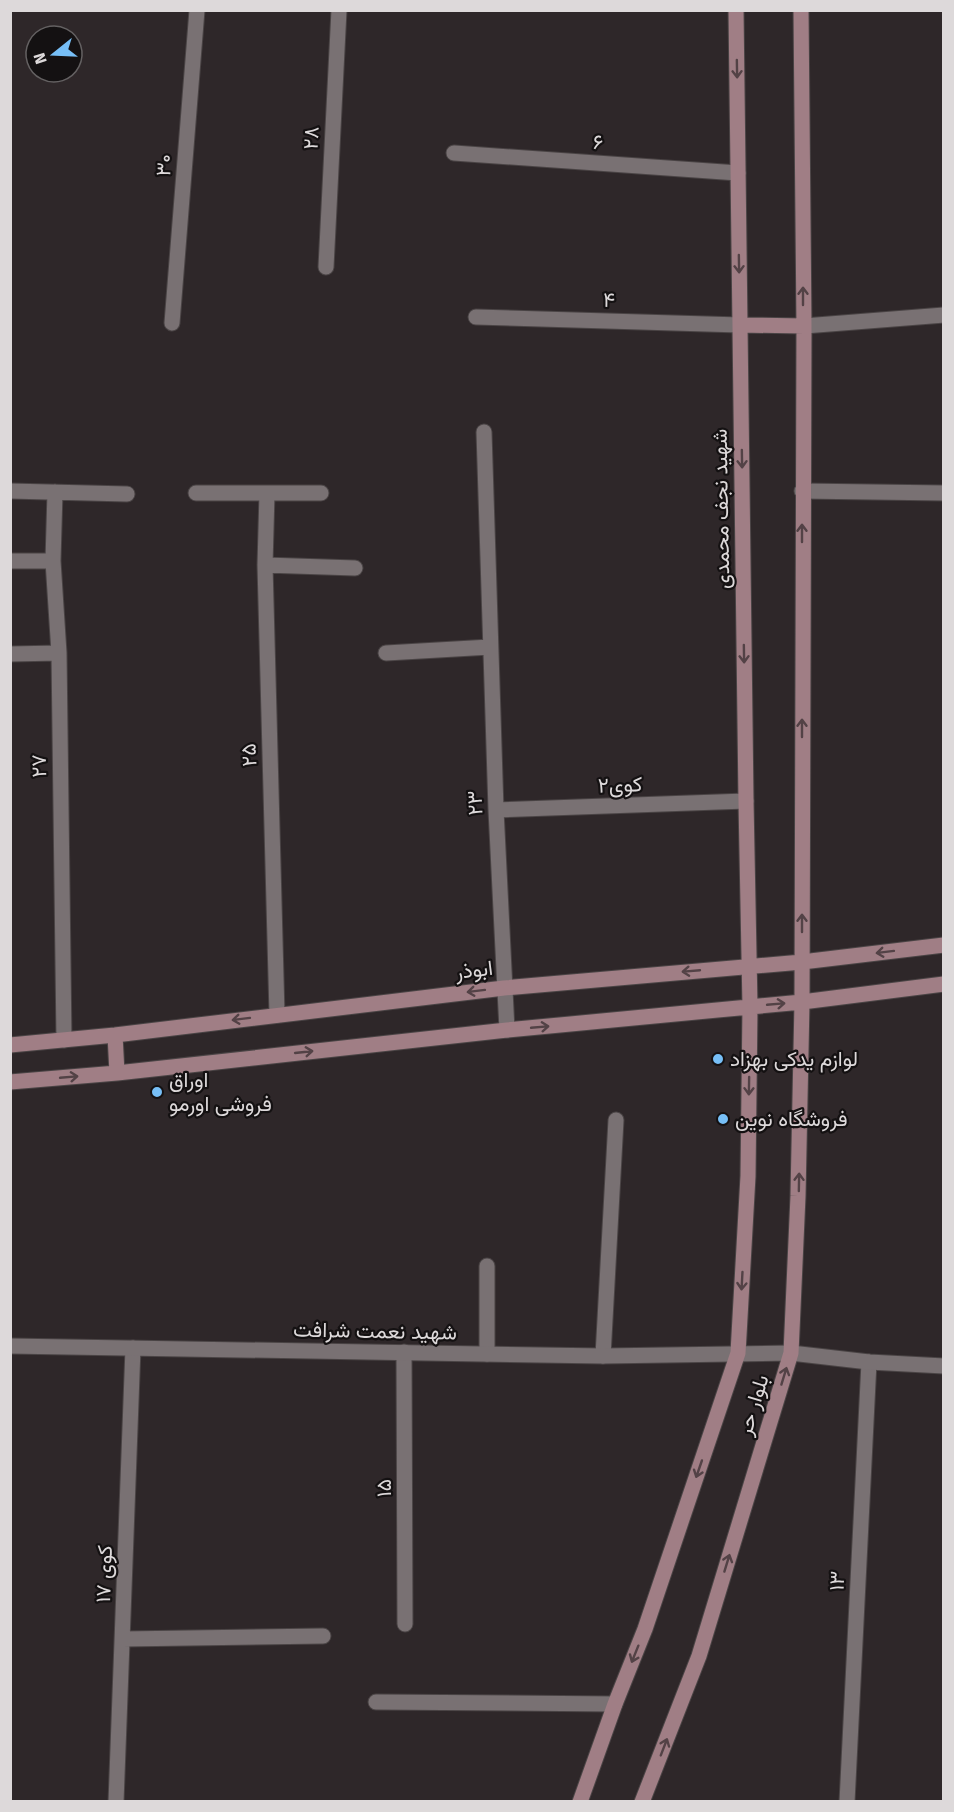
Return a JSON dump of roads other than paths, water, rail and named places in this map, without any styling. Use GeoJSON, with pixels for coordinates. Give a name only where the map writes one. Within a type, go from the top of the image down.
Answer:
{"type":"FeatureCollection","features":[{"type":"Feature","properties":{"kind":"main road","name":"شهید نجف محمدی"},"geometry":{"type":"LineString","coordinates":[[736,10],[750,1007]]}},
{"type":"Feature","properties":{"kind":"main road"},"geometry":{"type":"LineString","coordinates":[[801,10],[804,326],[802,1002]]}},
{"type":"Feature","properties":{"kind":"main road"},"geometry":{"type":"LineString","coordinates":[[740,325],[804,326]]}},
{"type":"Feature","properties":{"kind":"main road","name":"ابوذر"},"geometry":{"type":"LineString","coordinates":[[10,1045],[115,1035],[504,988],[802,962],[944,945]]}},
{"type":"Feature","properties":{"kind":"main road"},"geometry":{"type":"LineString","coordinates":[[10,1082],[802,1002],[944,984]]}},
{"type":"Feature","properties":{"kind":"main road","name":"بلوار حر"},"geometry":{"type":"LineString","coordinates":[[642,1802],[699,1656],[791,1353],[798,1196],[802,1002]]}},
{"type":"Feature","properties":{"kind":"main road","name":"بلوار حر"},"geometry":{"type":"LineString","coordinates":[[580,1802],[645,1629],[738,1353],[748,1176],[750,1007]]}},
{"type":"Feature","properties":{"kind":"main road"},"geometry":{"type":"LineString","coordinates":[[115,1035],[117,1072]]}},
{"type":"Feature","properties":{"kind":"street","name":"۳۰"},"geometry":{"type":"LineString","coordinates":[[172,323],[197,10]]}},
{"type":"Feature","properties":{"kind":"street","name":"۲۸"},"geometry":{"type":"LineString","coordinates":[[326,267],[339,10]]}},
{"type":"Feature","properties":{"kind":"street","name":"۶"},"geometry":{"type":"LineString","coordinates":[[454,153],[738,173]]}},
{"type":"Feature","properties":{"kind":"street"},"geometry":{"type":"LineString","coordinates":[[804,326],[944,315]]}},
{"type":"Feature","properties":{"kind":"street","name":"۴"},"geometry":{"type":"LineString","coordinates":[[476,317],[740,325]]}},
{"type":"Feature","properties":{"kind":"street","name":"۲۳"},"geometry":{"type":"LineString","coordinates":[[484,432],[496,810],[507,1030]]}},
{"type":"Feature","properties":{"kind":"street"},"geometry":{"type":"LineString","coordinates":[[10,491],[127,494]]}},
{"type":"Feature","properties":{"kind":"street"},"geometry":{"type":"LineString","coordinates":[[802,491],[944,494]]}},
{"type":"Feature","properties":{"kind":"street","name":"۲۷"},"geometry":{"type":"LineString","coordinates":[[55,492],[53,561],[59,653],[64,1040]]}},
{"type":"Feature","properties":{"kind":"street"},"geometry":{"type":"LineString","coordinates":[[196,493],[321,493]]}},
{"type":"Feature","properties":{"kind":"street","name":"۲۵"},"geometry":{"type":"LineString","coordinates":[[267,493],[265,565],[278,1015]]}},
{"type":"Feature","properties":{"kind":"street"},"geometry":{"type":"LineString","coordinates":[[10,561],[53,561]]}},
{"type":"Feature","properties":{"kind":"street"},"geometry":{"type":"LineString","coordinates":[[265,565],[355,567]]}},
{"type":"Feature","properties":{"kind":"street"},"geometry":{"type":"LineString","coordinates":[[386,653],[490,647]]}},
{"type":"Feature","properties":{"kind":"street"},"geometry":{"type":"LineString","coordinates":[[10,654],[59,653]]}},
{"type":"Feature","properties":{"kind":"street","name":"کوی۲"},"geometry":{"type":"LineString","coordinates":[[496,810],[746,801]]}},
{"type":"Feature","properties":{"kind":"street"},"geometry":{"type":"LineString","coordinates":[[603,1356],[616,1120]]}},
{"type":"Feature","properties":{"kind":"street"},"geometry":{"type":"LineString","coordinates":[[487,1266],[487,1354]]}},
{"type":"Feature","properties":{"kind":"street","name":"شهید نعمت شرافت"},"geometry":{"type":"LineString","coordinates":[[10,1346],[603,1356],[791,1353],[869,1362],[944,1366]]}},
{"type":"Feature","properties":{"kind":"street","name":"کوی ۱۷"},"geometry":{"type":"LineString","coordinates":[[116,1802],[133,1348]]}},
{"type":"Feature","properties":{"kind":"street","name":"۱۵"},"geometry":{"type":"LineString","coordinates":[[404,1352],[405,1624]]}},
{"type":"Feature","properties":{"kind":"street","name":"۱۳"},"geometry":{"type":"LineString","coordinates":[[847,1802],[869,1362]]}},
{"type":"Feature","properties":{"kind":"street"},"geometry":{"type":"LineString","coordinates":[[123,1639],[323,1636]]}},
{"type":"Feature","properties":{"kind":"street"},"geometry":{"type":"LineString","coordinates":[[376,1702],[615,1704]]}},
{"type":"Feature","properties":{"kind":"place","name":"لوازم یدکی بهزاد"},"geometry":{"type":"Point","coordinates":[718,1059]}},
{"type":"Feature","properties":{"kind":"place","name":"اوراق فروشی اورمو"},"geometry":{"type":"Point","coordinates":[157,1092]}},
{"type":"Feature","properties":{"kind":"place","name":"فروشگاه نوین"},"geometry":{"type":"Point","coordinates":[723,1119]}}]}
